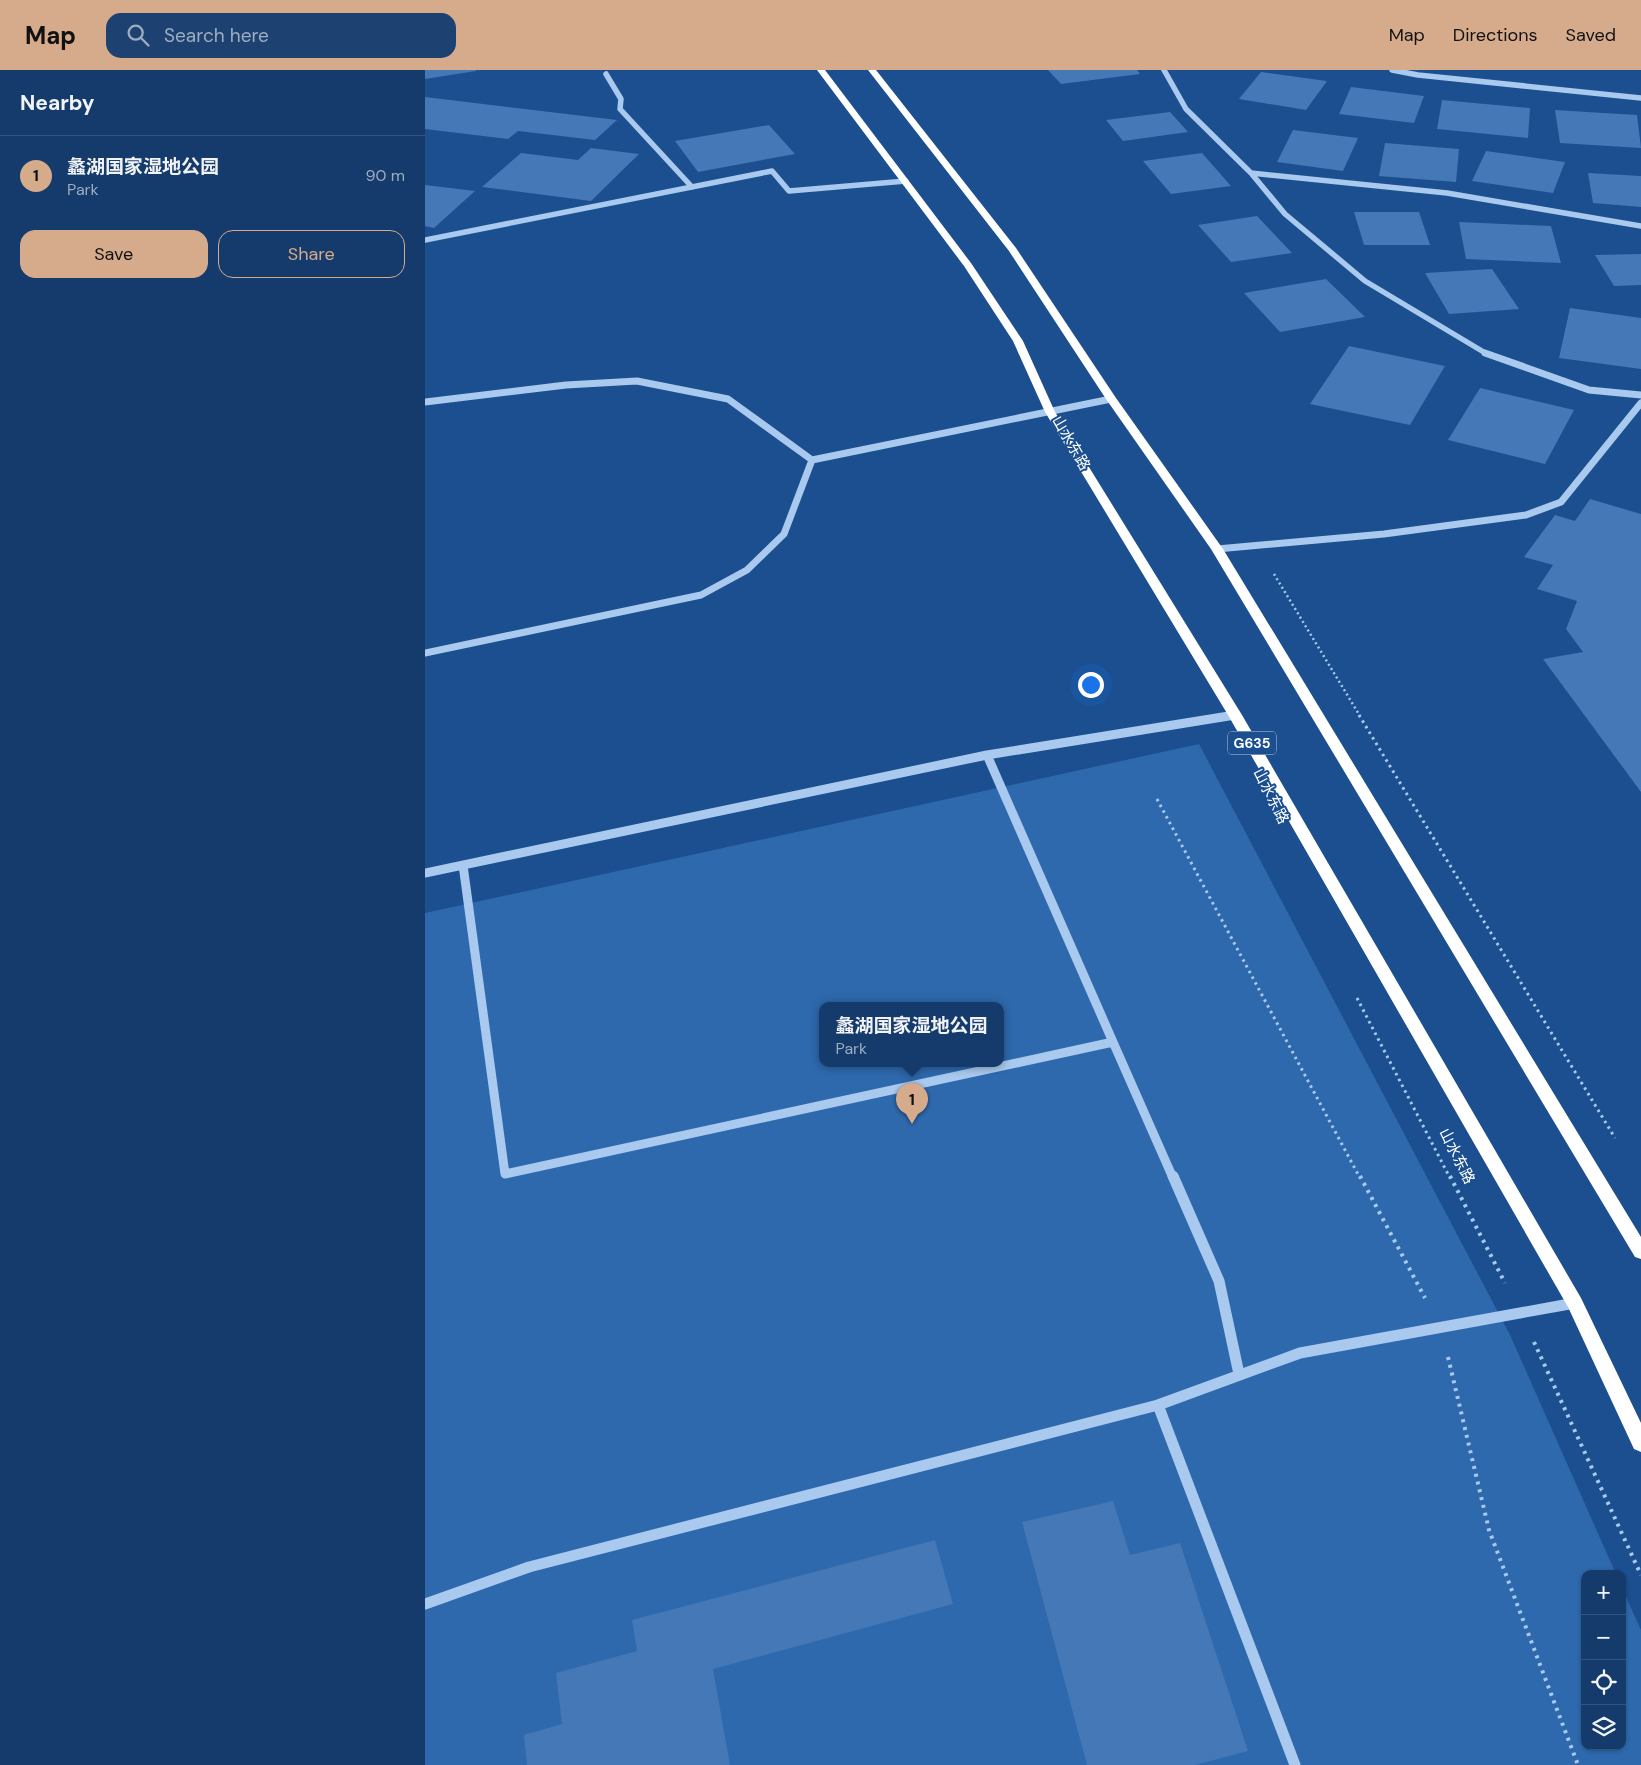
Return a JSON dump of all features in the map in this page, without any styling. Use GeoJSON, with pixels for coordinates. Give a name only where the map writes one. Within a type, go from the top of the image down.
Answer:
{"type":"FeatureCollection","features":[{"type":"Feature","properties":{"kind":"highway","name":"山水东路"},"geometry":{"type":"LineString","coordinates":[[821,70],[968,264],[1018,341],[1050,412],[1235,715],[1575,1303],[1641,1443]]}},
{"type":"Feature","properties":{"kind":"highway"},"geometry":{"type":"LineString","coordinates":[[872,70],[1013,250],[1111,399],[1217,549],[1641,1252]]}},
{"type":"Feature","properties":{"kind":"street"},"geometry":{"type":"LineString","coordinates":[[1165,70],[1186,109],[1251,173],[1285,214],[1365,281],[1488,355],[1589,390],[1641,395]]}},
{"type":"Feature","properties":{"kind":"street"},"geometry":{"type":"LineString","coordinates":[[1392,70],[1418,75],[1641,98]]}},
{"type":"Feature","properties":{"kind":"street"},"geometry":{"type":"LineString","coordinates":[[606,74],[621,99],[620,109],[693,187]]}},
{"type":"Feature","properties":{"kind":"street"},"geometry":{"type":"LineString","coordinates":[[1251,173],[1340,179],[1516,202],[1641,226]]}},
{"type":"Feature","properties":{"kind":"street"},"geometry":{"type":"LineString","coordinates":[[425,402],[566,385],[637,381],[728,399],[812,460],[1111,399]]}},
{"type":"Feature","properties":{"kind":"street"},"geometry":{"type":"LineString","coordinates":[[1217,549],[1385,534],[1526,514],[1561,502],[1641,403]]}},
{"type":"Feature","properties":{"kind":"street"},"geometry":{"type":"LineString","coordinates":[[425,653],[701,595],[747,570],[784,534],[812,460]]}},
{"type":"Feature","properties":{"kind":"street"},"geometry":{"type":"LineString","coordinates":[[425,873],[987,755],[1235,715]]}},
{"type":"Feature","properties":{"kind":"street"},"geometry":{"type":"LineString","coordinates":[[987,755],[1219,1281],[1239,1374]]}},
{"type":"Feature","properties":{"kind":"street"},"geometry":{"type":"LineString","coordinates":[[463,865],[505,1174],[998,1067]]}},
{"type":"Feature","properties":{"kind":"street"},"geometry":{"type":"LineString","coordinates":[[1004,1066],[1113,1042]]}},
{"type":"Feature","properties":{"kind":"lane"},"geometry":{"type":"LineString","coordinates":[[425,240],[772,171],[789,192],[906,182]]}},
{"type":"Feature","properties":{"kind":"lane"},"geometry":{"type":"LineString","coordinates":[[425,1604],[529,1567],[1158,1405],[1300,1353],[1575,1303]]}},
{"type":"Feature","properties":{"kind":"lane"},"geometry":{"type":"LineString","coordinates":[[1158,1405],[1295,1765]]}},
{"type":"Feature","properties":{"kind":"path"},"geometry":{"type":"LineString","coordinates":[[1157,799],[1441,1328],[1489,1530],[1578,1765]]}},
{"type":"Feature","properties":{"kind":"path","name":"山水东路"},"geometry":{"type":"LineString","coordinates":[[1355,994],[1521,1313],[1641,1575]]}},
{"type":"Feature","properties":{"kind":"shaded area"},"geometry":{"type":"Polygon","coordinates":[[[1199,744],[1510,1335],[1614,1570],[1581,1570],[1581,1750],[1626,1750],[1626,1597],[1641,1630],[1641,1765],[425,1765],[425,913],[1199,744]]]}},
{"type":"Feature","properties":{"kind":"building"},"geometry":{"type":"Polygon","coordinates":[[[425,70],[476,70],[476,71],[425,79],[425,70]]]}},
{"type":"Feature","properties":{"kind":"building"},"geometry":{"type":"Polygon","coordinates":[[[1048,70],[1137,70],[1140,74],[1061,84],[1048,70]]]}},
{"type":"Feature","properties":{"kind":"building"},"geometry":{"type":"Polygon","coordinates":[[[1261,72],[1327,81],[1306,110],[1239,99],[1261,72]]]}},
{"type":"Feature","properties":{"kind":"building"},"geometry":{"type":"Polygon","coordinates":[[[1351,87],[1424,96],[1414,123],[1339,114],[1351,87]]]}},
{"type":"Feature","properties":{"kind":"building"},"geometry":{"type":"Polygon","coordinates":[[[425,97],[617,120],[595,140],[518,131],[508,139],[425,129],[425,97]]]}},
{"type":"Feature","properties":{"kind":"building"},"geometry":{"type":"Polygon","coordinates":[[[1442,100],[1530,108],[1528,138],[1437,129],[1442,100]]]}},
{"type":"Feature","properties":{"kind":"building"},"geometry":{"type":"Polygon","coordinates":[[[1555,110],[1637,115],[1641,148],[1560,143],[1555,110]]]}},
{"type":"Feature","properties":{"kind":"building"},"geometry":{"type":"Polygon","coordinates":[[[1170,112],[1188,132],[1123,141],[1106,120],[1170,112]]]}},
{"type":"Feature","properties":{"kind":"building"},"geometry":{"type":"Polygon","coordinates":[[[769,125],[795,154],[698,172],[675,141],[769,125]]]}},
{"type":"Feature","properties":{"kind":"building"},"geometry":{"type":"Polygon","coordinates":[[[1293,130],[1358,138],[1343,171],[1277,162],[1293,130]]]}},
{"type":"Feature","properties":{"kind":"building"},"geometry":{"type":"Polygon","coordinates":[[[1385,143],[1459,149],[1456,182],[1379,176],[1385,143]]]}},
{"type":"Feature","properties":{"kind":"building"},"geometry":{"type":"Polygon","coordinates":[[[591,148],[639,154],[591,201],[482,187],[521,153],[578,160],[591,148]]]}},
{"type":"Feature","properties":{"kind":"building"},"geometry":{"type":"Polygon","coordinates":[[[1486,151],[1565,162],[1553,193],[1472,181],[1486,151]]]}},
{"type":"Feature","properties":{"kind":"building"},"geometry":{"type":"Polygon","coordinates":[[[1202,153],[1231,186],[1171,194],[1143,161],[1202,153]]]}},
{"type":"Feature","properties":{"kind":"building"},"geometry":{"type":"Polygon","coordinates":[[[1588,173],[1641,176],[1641,207],[1593,203],[1588,173]]]}},
{"type":"Feature","properties":{"kind":"building"},"geometry":{"type":"Polygon","coordinates":[[[425,185],[475,191],[434,228],[425,226],[425,185]]]}},
{"type":"Feature","properties":{"kind":"building"},"geometry":{"type":"Polygon","coordinates":[[[1354,212],[1419,212],[1430,245],[1364,245],[1354,212]]]}},
{"type":"Feature","properties":{"kind":"building"},"geometry":{"type":"Polygon","coordinates":[[[1257,216],[1292,253],[1231,262],[1198,225],[1257,216]]]}},
{"type":"Feature","properties":{"kind":"building"},"geometry":{"type":"Polygon","coordinates":[[[1459,222],[1551,226],[1561,263],[1466,259],[1459,222]]]}},
{"type":"Feature","properties":{"kind":"building"},"geometry":{"type":"Polygon","coordinates":[[[1641,254],[1641,285],[1614,286],[1595,255],[1641,254]]]}},
{"type":"Feature","properties":{"kind":"building"},"geometry":{"type":"Polygon","coordinates":[[[1492,269],[1519,309],[1449,314],[1425,273],[1492,269]]]}},
{"type":"Feature","properties":{"kind":"building"},"geometry":{"type":"Polygon","coordinates":[[[1326,279],[1365,317],[1280,332],[1244,293],[1326,279]]]}},
{"type":"Feature","properties":{"kind":"building"},"geometry":{"type":"Polygon","coordinates":[[[1570,308],[1641,318],[1641,369],[1559,358],[1570,308]]]}},
{"type":"Feature","properties":{"kind":"building"},"geometry":{"type":"Polygon","coordinates":[[[1349,346],[1445,366],[1410,425],[1310,404],[1349,346]]]}},
{"type":"Feature","properties":{"kind":"building"},"geometry":{"type":"Polygon","coordinates":[[[1480,388],[1574,410],[1545,464],[1448,440],[1480,388]]]}},
{"type":"Feature","properties":{"kind":"building"},"geometry":{"type":"Polygon","coordinates":[[[1590,499],[1641,514],[1641,792],[1543,659],[1583,652],[1566,629],[1577,601],[1537,589],[1553,565],[1524,557],[1555,515],[1575,521],[1590,499]]]}},
{"type":"Feature","properties":{"kind":"building"},"geometry":{"type":"Polygon","coordinates":[[[1113,1501],[1130,1555],[1180,1543],[1248,1751],[1195,1765],[1087,1765],[1022,1522],[1113,1501]]]}},
{"type":"Feature","properties":{"kind":"building"},"geometry":{"type":"Polygon","coordinates":[[[935,1540],[953,1604],[713,1669],[730,1765],[527,1765],[524,1735],[562,1724],[556,1673],[637,1651],[632,1620],[935,1540]]]}},
{"type":"Feature","properties":{"kind":"place","name":"蠡湖国家湿地公园"},"geometry":{"type":"Point","coordinates":[912,1124]}}]}
